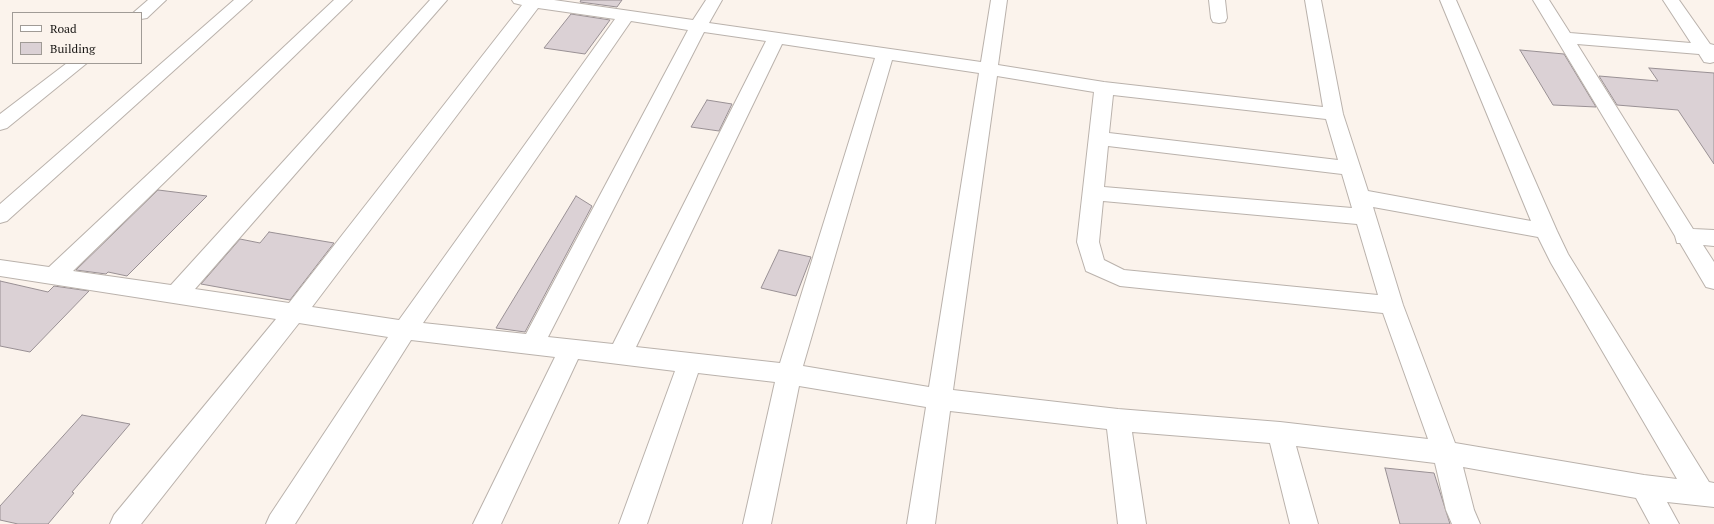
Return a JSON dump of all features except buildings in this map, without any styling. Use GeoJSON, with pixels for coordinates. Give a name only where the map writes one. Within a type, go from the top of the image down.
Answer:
{"type":"FeatureCollection","features":[{"type":"Feature","properties":{"kind":"street"},"geometry":{"type":"LineString","coordinates":[[142,13],[158,0]]}},
{"type":"Feature","properties":{"kind":"street"},"geometry":{"type":"LineString","coordinates":[[0,216],[244,0]]}},
{"type":"Feature","properties":{"kind":"street"},"geometry":{"type":"LineString","coordinates":[[54,276],[344,0]]}},
{"type":"Feature","properties":{"kind":"street"},"geometry":{"type":"LineString","coordinates":[[176,295],[439,0]]}},
{"type":"Feature","properties":{"kind":"street"},"geometry":{"type":"LineString","coordinates":[[533,344],[698,26],[714,0]]}},
{"type":"Feature","properties":{"kind":"street"},"geometry":{"type":"LineString","coordinates":[[921,524],[938,399],[999,0]]}},
{"type":"Feature","properties":{"kind":"street"},"geometry":{"type":"LineString","coordinates":[[1217,0],[1219,18]]}},
{"type":"Feature","properties":{"kind":"street"},"geometry":{"type":"LineString","coordinates":[[1313,0],[1334,114],[1392,305],[1446,453],[1460,510],[1466,524]]}},
{"type":"Feature","properties":{"kind":"street"},"geometry":{"type":"LineString","coordinates":[[1448,0],[1546,230],[1559,256],[1707,495]]}},
{"type":"Feature","properties":{"kind":"street"},"geometry":{"type":"LineString","coordinates":[[1541,0],[1644,165],[1686,237],[1714,281]]}},
{"type":"Feature","properties":{"kind":"street"},"geometry":{"type":"LineString","coordinates":[[1671,0],[1709,50],[1714,64]]}},
{"type":"Feature","properties":{"kind":"street"},"geometry":{"type":"LineString","coordinates":[[124,524],[294,313],[529,1],[989,69],[1104,88],[1334,114]]}},
{"type":"Feature","properties":{"kind":"street"},"geometry":{"type":"LineString","coordinates":[[280,524],[406,330],[626,16]]}},
{"type":"Feature","properties":{"kind":"street"},"geometry":{"type":"LineString","coordinates":[[620,354],[776,38]]}},
{"type":"Feature","properties":{"kind":"street"},"geometry":{"type":"LineString","coordinates":[[1564,38],[1709,50]]}},
{"type":"Feature","properties":{"kind":"street"},"geometry":{"type":"LineString","coordinates":[[756,524],[789,374],[885,54]]}},
{"type":"Feature","properties":{"kind":"street"},"geometry":{"type":"LineString","coordinates":[[0,124],[77,64]]}},
{"type":"Feature","properties":{"kind":"street"},"geometry":{"type":"LineString","coordinates":[[1104,88],[1088,242],[1094,265],[1120,278],[1392,305]]}},
{"type":"Feature","properties":{"kind":"street"},"geometry":{"type":"LineString","coordinates":[[1098,138],[1350,168]]}},
{"type":"Feature","properties":{"kind":"street"},"geometry":{"type":"LineString","coordinates":[[1093,193],[1365,217]]}},
{"type":"Feature","properties":{"kind":"street"},"geometry":{"type":"LineString","coordinates":[[1359,197],[1546,230]]}},
{"type":"Feature","properties":{"kind":"street"},"geometry":{"type":"LineString","coordinates":[[1686,237],[1714,238]]}},
{"type":"Feature","properties":{"kind":"street"},"geometry":{"type":"LineString","coordinates":[[0,268],[406,330],[789,374],[938,399],[1118,420],[1280,433],[1446,453],[1644,487],[1707,495]]}},
{"type":"Feature","properties":{"kind":"street"},"geometry":{"type":"LineString","coordinates":[[487,524],[571,348]]}},
{"type":"Feature","properties":{"kind":"street"},"geometry":{"type":"LineString","coordinates":[[632,524],[690,362]]}},
{"type":"Feature","properties":{"kind":"street"},"geometry":{"type":"LineString","coordinates":[[1118,420],[1132,524]]}},
{"type":"Feature","properties":{"kind":"street"},"geometry":{"type":"LineString","coordinates":[[1280,433],[1304,524]]}},
{"type":"Feature","properties":{"kind":"street"},"geometry":{"type":"LineString","coordinates":[[1644,487],[1665,524]]}}]}
